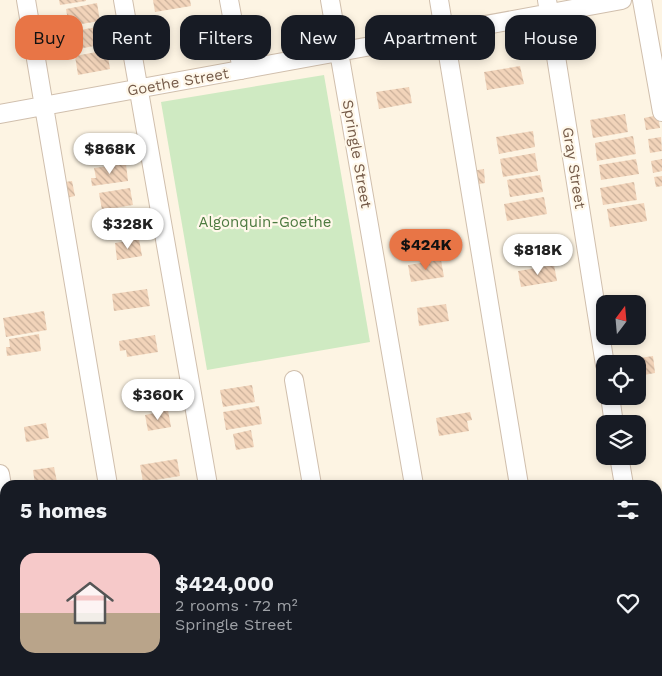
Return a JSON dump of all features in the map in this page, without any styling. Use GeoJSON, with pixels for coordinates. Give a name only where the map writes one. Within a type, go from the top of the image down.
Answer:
{"type":"FeatureCollection","features":[{"type":"Feature","properties":{"kind":"street"},"geometry":{"type":"LineString","coordinates":[[26,0],[107,480]]}},
{"type":"Feature","properties":{"kind":"street"},"geometry":{"type":"LineString","coordinates":[[123,0],[207,480]]}},
{"type":"Feature","properties":{"kind":"street"},"geometry":{"type":"LineString","coordinates":[[229,0],[242,70]]}},
{"type":"Feature","properties":{"kind":"street","name":"Springle Street"},"geometry":{"type":"LineString","coordinates":[[330,0],[333,15]]}},
{"type":"Feature","properties":{"kind":"street"},"geometry":{"type":"LineString","coordinates":[[439,0],[442,15]]}},
{"type":"Feature","properties":{"kind":"street","name":"Goethe Street"},"geometry":{"type":"LineString","coordinates":[[495,20],[548,7],[622,0]]}},
{"type":"Feature","properties":{"kind":"street"},"geometry":{"type":"LineString","coordinates":[[642,0],[662,112]]}},
{"type":"Feature","properties":{"kind":"street","name":"Gray Street"},"geometry":{"type":"LineString","coordinates":[[548,7],[603,355]]}},
{"type":"Feature","properties":{"kind":"street","name":"Goethe Street"},"geometry":{"type":"LineString","coordinates":[[0,114],[296,60]]}},
{"type":"Feature","properties":{"kind":"street","name":"Springle Street"},"geometry":{"type":"LineString","coordinates":[[340,60],[413,480]]}},
{"type":"Feature","properties":{"kind":"street"},"geometry":{"type":"LineString","coordinates":[[449,60],[518,480]]}},
{"type":"Feature","properties":{"kind":"street"},"geometry":{"type":"LineString","coordinates":[[294,380],[311,480]]}},
{"type":"Feature","properties":{"kind":"street"},"geometry":{"type":"LineString","coordinates":[[621,465],[623,480]]}},
{"type":"Feature","properties":{"kind":"green space","name":"Algonquin-Goethe"},"geometry":{"type":"Polygon","coordinates":[[[324,75],[370,342],[207,370],[161,102],[324,75]]]}},
{"type":"Feature","properties":{"kind":"building"},"geometry":{"type":"Polygon","coordinates":[[[59,0],[86,0],[86,1],[60,5],[59,0]]]}},
{"type":"Feature","properties":{"kind":"building"},"geometry":{"type":"Polygon","coordinates":[[[153,0],[190,0],[191,6],[155,12],[153,0]]]}},
{"type":"Feature","properties":{"kind":"building"},"geometry":{"type":"Polygon","coordinates":[[[97,3],[99,15],[93,15],[93,22],[83,24],[83,15],[67,15],[66,9],[97,3]]]}},
{"type":"Feature","properties":{"kind":"building"},"geometry":{"type":"Polygon","coordinates":[[[93,28],[93,46],[83,48],[83,30],[93,28]]]}},
{"type":"Feature","properties":{"kind":"building"},"geometry":{"type":"Polygon","coordinates":[[[93,53],[93,60],[109,60],[110,69],[78,75],[76,60],[83,60],[83,54],[93,53]]]}},
{"type":"Feature","properties":{"kind":"building"},"geometry":{"type":"Polygon","coordinates":[[[520,66],[524,84],[487,90],[484,72],[520,66]]]}},
{"type":"Feature","properties":{"kind":"building"},"geometry":{"type":"Polygon","coordinates":[[[409,87],[412,103],[379,109],[376,92],[409,87]]]}},
{"type":"Feature","properties":{"kind":"building"},"geometry":{"type":"Polygon","coordinates":[[[625,114],[628,132],[593,138],[590,120],[625,114]]]}},
{"type":"Feature","properties":{"kind":"building"},"geometry":{"type":"Polygon","coordinates":[[[658,115],[660,128],[646,130],[644,118],[658,115]]]}},
{"type":"Feature","properties":{"kind":"building"},"geometry":{"type":"Polygon","coordinates":[[[533,131],[535,147],[499,154],[496,137],[533,131]]]}},
{"type":"Feature","properties":{"kind":"building"},"geometry":{"type":"Polygon","coordinates":[[[633,136],[636,154],[597,161],[595,143],[633,136]]]}},
{"type":"Feature","properties":{"kind":"building"},"geometry":{"type":"Polygon","coordinates":[[[661,137],[662,151],[650,153],[648,139],[661,137]]]}},
{"type":"Feature","properties":{"kind":"building"},"geometry":{"type":"Polygon","coordinates":[[[123,140],[126,157],[93,162],[90,146],[123,140]]]}},
{"type":"Feature","properties":{"kind":"building"},"geometry":{"type":"Polygon","coordinates":[[[535,153],[538,171],[503,177],[500,159],[535,153]]]}},
{"type":"Feature","properties":{"kind":"building"},"geometry":{"type":"Polygon","coordinates":[[[636,159],[639,174],[601,180],[599,165],[636,159]]]}},
{"type":"Feature","properties":{"kind":"building"},"geometry":{"type":"Polygon","coordinates":[[[662,159],[662,171],[653,173],[651,161],[662,159]]]}},
{"type":"Feature","properties":{"kind":"building"},"geometry":{"type":"Polygon","coordinates":[[[126,164],[128,181],[92,186],[91,178],[96,178],[94,168],[126,164]]]}},
{"type":"Feature","properties":{"kind":"building"},"geometry":{"type":"Polygon","coordinates":[[[484,169],[485,183],[473,185],[471,171],[484,169]]]}},
{"type":"Feature","properties":{"kind":"building"},"geometry":{"type":"Polygon","coordinates":[[[540,175],[543,192],[510,197],[507,180],[540,175]]]}},
{"type":"Feature","properties":{"kind":"building"},"geometry":{"type":"Polygon","coordinates":[[[662,176],[662,186],[656,187],[654,177],[662,176]]]}},
{"type":"Feature","properties":{"kind":"building"},"geometry":{"type":"Polygon","coordinates":[[[72,181],[75,196],[62,199],[59,183],[72,181]]]}},
{"type":"Feature","properties":{"kind":"building"},"geometry":{"type":"Polygon","coordinates":[[[634,182],[637,200],[603,205],[600,188],[634,182]]]}},
{"type":"Feature","properties":{"kind":"building"},"geometry":{"type":"Polygon","coordinates":[[[130,188],[133,205],[102,210],[99,193],[130,188]]]}},
{"type":"Feature","properties":{"kind":"building"},"geometry":{"type":"Polygon","coordinates":[[[544,197],[547,214],[507,221],[504,204],[544,197]]]}},
{"type":"Feature","properties":{"kind":"building"},"geometry":{"type":"Polygon","coordinates":[[[644,203],[647,221],[610,227],[607,209],[644,203]]]}},
{"type":"Feature","properties":{"kind":"building"},"geometry":{"type":"Polygon","coordinates":[[[134,213],[136,230],[108,234],[105,218],[134,213]]]}},
{"type":"Feature","properties":{"kind":"building"},"geometry":{"type":"Polygon","coordinates":[[[139,239],[142,256],[117,260],[115,243],[139,239]]]}},
{"type":"Feature","properties":{"kind":"building"},"geometry":{"type":"Polygon","coordinates":[[[441,260],[444,277],[411,282],[408,265],[441,260]]]}},
{"type":"Feature","properties":{"kind":"building"},"geometry":{"type":"Polygon","coordinates":[[[554,265],[557,281],[521,287],[518,271],[554,265]]]}},
{"type":"Feature","properties":{"kind":"building"},"geometry":{"type":"Polygon","coordinates":[[[147,289],[150,306],[114,311],[112,294],[147,289]]]}},
{"type":"Feature","properties":{"kind":"building"},"geometry":{"type":"Polygon","coordinates":[[[446,304],[449,321],[419,326],[417,308],[446,304]]]}},
{"type":"Feature","properties":{"kind":"building"},"geometry":{"type":"Polygon","coordinates":[[[44,311],[47,330],[6,337],[3,318],[44,311]]]}},
{"type":"Feature","properties":{"kind":"building"},"geometry":{"type":"Polygon","coordinates":[[[39,334],[41,351],[7,356],[6,347],[10,347],[9,339],[39,334]]]}},
{"type":"Feature","properties":{"kind":"building"},"geometry":{"type":"Polygon","coordinates":[[[155,335],[158,352],[127,357],[126,350],[120,351],[119,341],[155,335]]]}},
{"type":"Feature","properties":{"kind":"building"},"geometry":{"type":"Polygon","coordinates":[[[653,356],[655,373],[646,375],[646,357],[653,356]]]}},
{"type":"Feature","properties":{"kind":"building"},"geometry":{"type":"Polygon","coordinates":[[[159,385],[163,404],[146,408],[142,388],[159,385]]]}},
{"type":"Feature","properties":{"kind":"building"},"geometry":{"type":"Polygon","coordinates":[[[252,385],[255,402],[223,407],[220,390],[252,385]]]}},
{"type":"Feature","properties":{"kind":"building"},"geometry":{"type":"Polygon","coordinates":[[[259,406],[262,424],[226,430],[223,412],[259,406]]]}},
{"type":"Feature","properties":{"kind":"building"},"geometry":{"type":"Polygon","coordinates":[[[168,410],[171,427],[148,431],[145,415],[168,410]]]}},
{"type":"Feature","properties":{"kind":"building"},"geometry":{"type":"Polygon","coordinates":[[[470,412],[472,420],[467,421],[469,431],[439,436],[436,418],[470,412]]]}},
{"type":"Feature","properties":{"kind":"building"},"geometry":{"type":"Polygon","coordinates":[[[46,423],[49,438],[26,442],[24,427],[46,423]]]}},
{"type":"Feature","properties":{"kind":"building"},"geometry":{"type":"Polygon","coordinates":[[[251,430],[254,447],[236,450],[233,434],[251,430]]]}},
{"type":"Feature","properties":{"kind":"building"},"geometry":{"type":"Polygon","coordinates":[[[177,459],[180,476],[143,480],[140,465],[177,459]]]}},
{"type":"Feature","properties":{"kind":"building"},"geometry":{"type":"Polygon","coordinates":[[[54,467],[57,480],[34,480],[33,470],[54,467]]]}}]}
